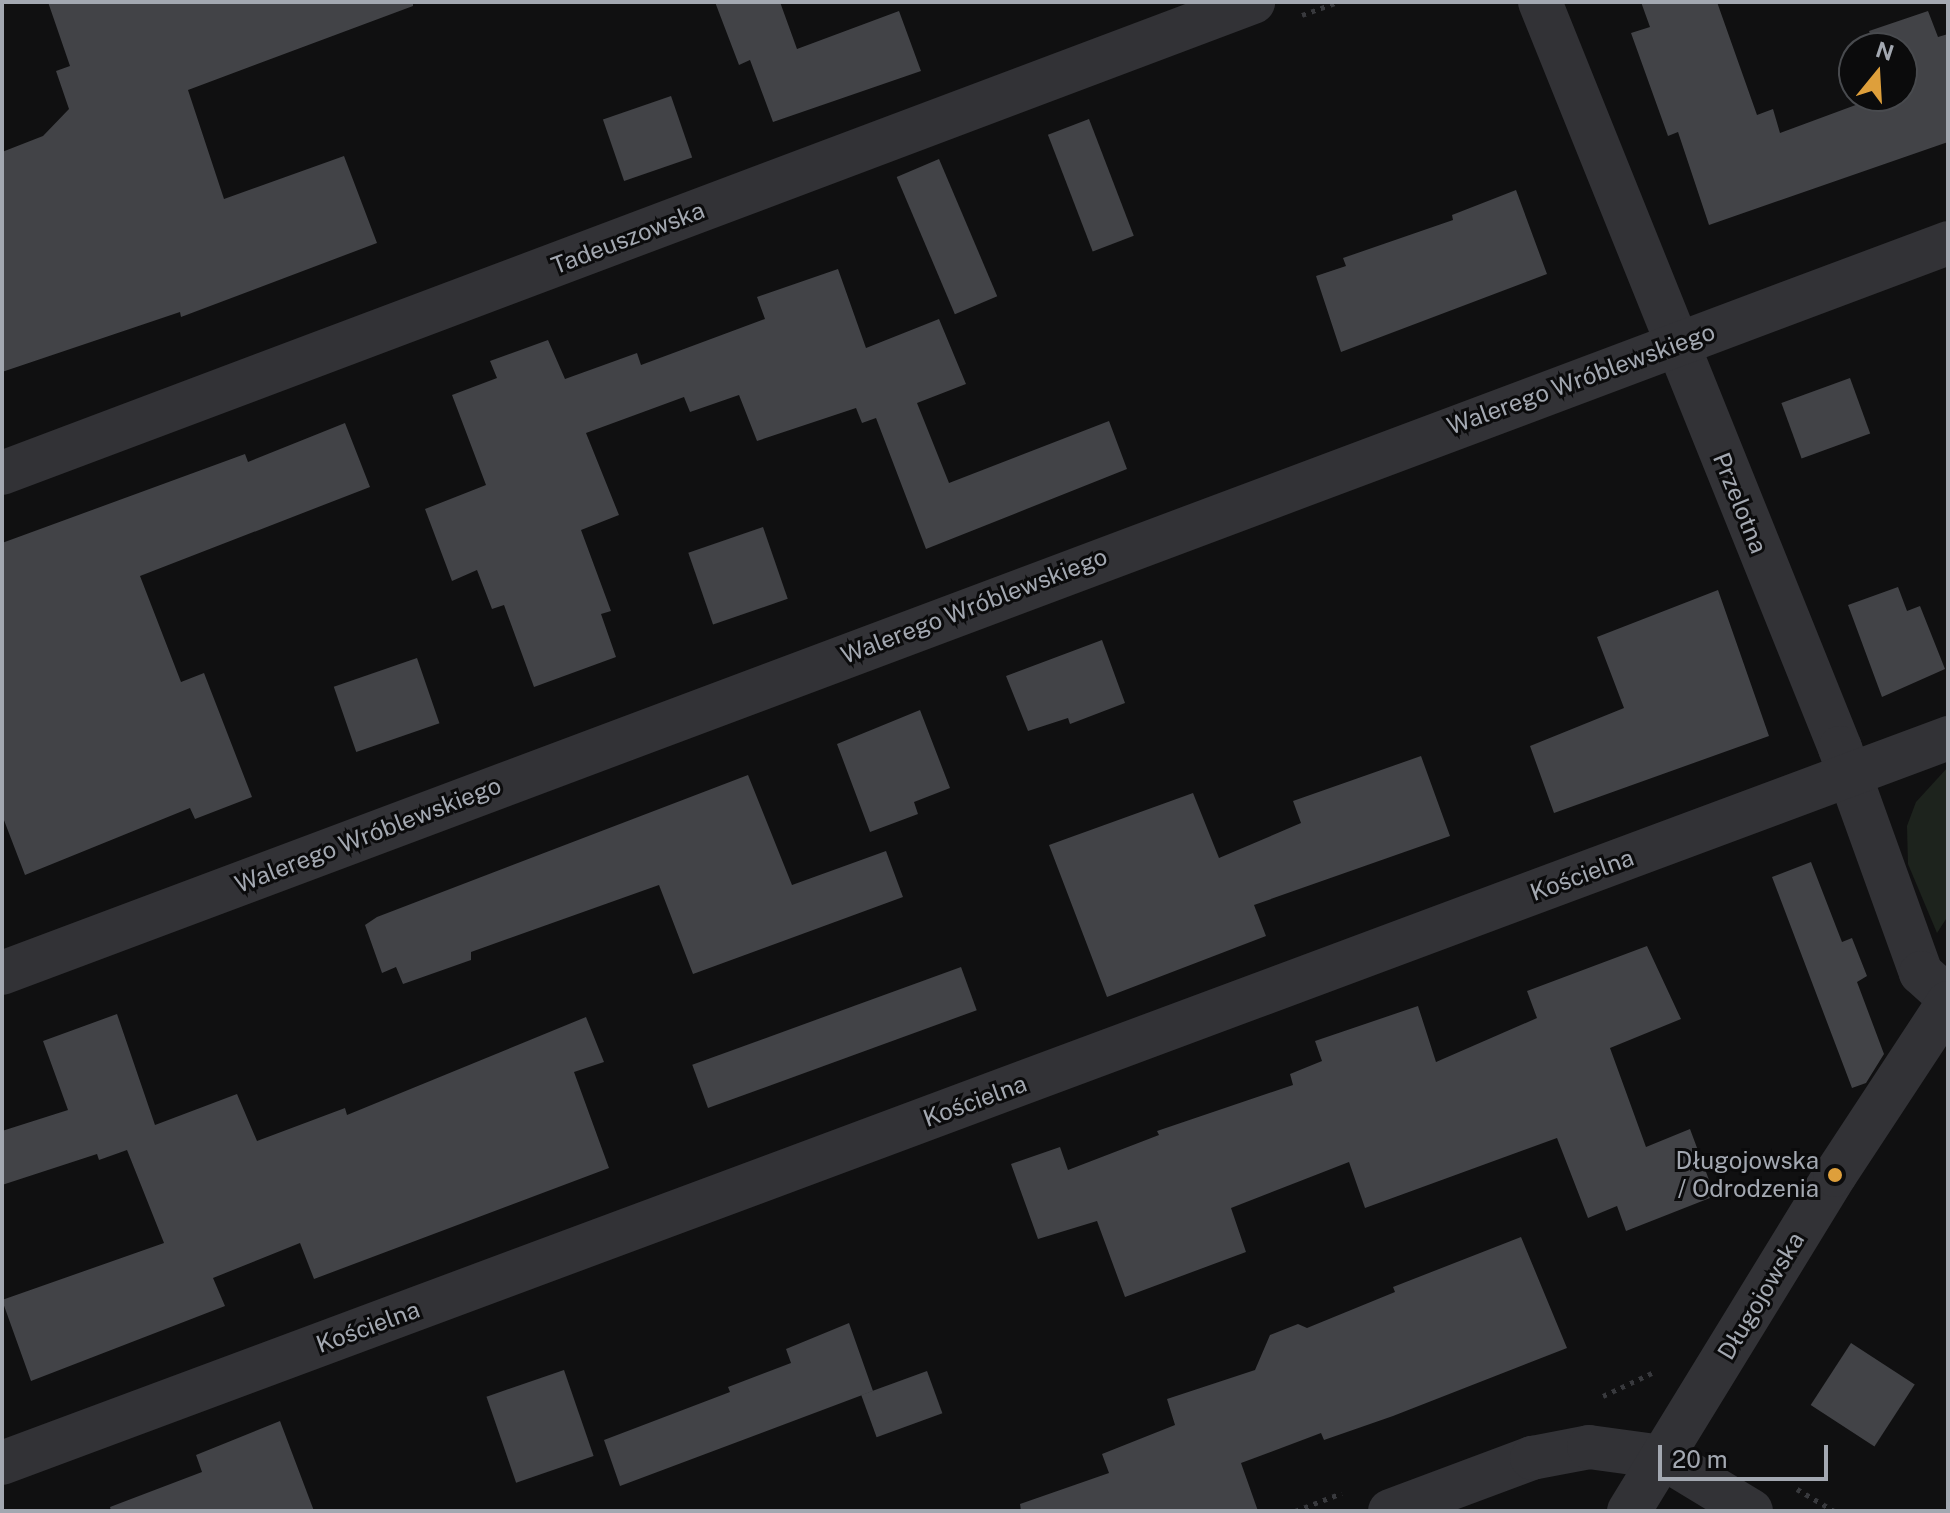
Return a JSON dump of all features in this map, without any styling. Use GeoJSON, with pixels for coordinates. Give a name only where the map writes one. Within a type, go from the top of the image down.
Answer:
{"type":"FeatureCollection","features":[{"type":"Feature","properties":{"kind":"street","name":"Tadeuszowska"},"geometry":{"type":"LineString","coordinates":[[2,473],[1253,2]]}},
{"type":"Feature","properties":{"kind":"street","name":"Przelotna"},"geometry":{"type":"LineString","coordinates":[[1540,2],[1850,776],[1921,973],[1948,997]]}},
{"type":"Feature","properties":{"kind":"street","name":"Walerego Wróblewskiego"},"geometry":{"type":"LineString","coordinates":[[2,973],[1948,243]]}},
{"type":"Feature","properties":{"kind":"street","name":"Kościelna"},"geometry":{"type":"LineString","coordinates":[[2,1463],[1948,738]]}},
{"type":"Feature","properties":{"kind":"street","name":"Długojowska"},"geometry":{"type":"LineString","coordinates":[[1629,1511],[1835,1175],[1948,1003]]}},
{"type":"Feature","properties":{"kind":"street"},"geometry":{"type":"LineString","coordinates":[[1390,1511],[1532,1458],[1589,1447],[1662,1457],[1751,1511]]}},
{"type":"Feature","properties":{"kind":"path"},"geometry":{"type":"LineString","coordinates":[[1593,1399],[1657,1369]]}},
{"type":"Feature","properties":{"kind":"path"},"geometry":{"type":"LineString","coordinates":[[1794,1487],[1834,1511]]}},
{"type":"Feature","properties":{"kind":"path"},"geometry":{"type":"LineString","coordinates":[[1295,1511],[1353,1489]]}},
{"type":"Feature","properties":{"kind":"shaded area"},"geometry":{"type":"Polygon","coordinates":[[[1948,767],[1948,916],[1937,933],[1908,864],[1907,826],[1916,802],[1948,767]]]}},
{"type":"Feature","properties":{"kind":"building"},"geometry":{"type":"Polygon","coordinates":[[[48,2],[413,2],[413,6],[188,90],[224,199],[344,156],[377,243],[181,317],[180,312],[2,372],[2,152],[43,136],[69,109],[56,71],[70,66],[48,2]]]}},
{"type":"Feature","properties":{"kind":"building"},"geometry":{"type":"Polygon","coordinates":[[[715,2],[780,2],[797,49],[899,11],[921,71],[773,122],[750,60],[739,65],[715,2]]]}},
{"type":"Feature","properties":{"kind":"building"},"geometry":{"type":"Polygon","coordinates":[[[1641,2],[1717,2],[1757,115],[1773,109],[1780,133],[1838,112],[1918,112],[1918,32],[1869,31],[1928,11],[1938,37],[1948,34],[1948,142],[1709,225],[1678,132],[1668,136],[1631,33],[1650,27],[1641,2]]]}},
{"type":"Feature","properties":{"kind":"building"},"geometry":{"type":"Polygon","coordinates":[[[671,96],[692,157],[624,181],[603,119],[671,96]]]}},
{"type":"Feature","properties":{"kind":"building"},"geometry":{"type":"Polygon","coordinates":[[[1089,119],[1134,236],[1093,251],[1048,135],[1089,119]]]}},
{"type":"Feature","properties":{"kind":"building"},"geometry":{"type":"Polygon","coordinates":[[[939,159],[997,296],[955,314],[897,177],[939,159]]]}},
{"type":"Feature","properties":{"kind":"building"},"geometry":{"type":"Polygon","coordinates":[[[1516,190],[1547,274],[1341,352],[1316,276],[1346,266],[1343,258],[1453,220],[1452,215],[1516,190]]]}},
{"type":"Feature","properties":{"kind":"building"},"geometry":{"type":"Polygon","coordinates":[[[838,269],[866,348],[939,319],[966,384],[917,403],[949,483],[1109,421],[1127,469],[926,549],[876,418],[862,423],[856,408],[757,441],[739,395],[690,412],[684,397],[586,433],[619,515],[581,530],[611,611],[601,614],[616,657],[534,687],[504,605],[492,609],[477,570],[452,581],[425,509],[486,485],[452,395],[497,378],[490,361],[548,340],[565,379],[637,353],[641,365],[765,319],[757,297],[838,269]]]}},
{"type":"Feature","properties":{"kind":"building"},"geometry":{"type":"Polygon","coordinates":[[[1850,378],[1870,433],[1802,458],[1781,403],[1850,378]]]}},
{"type":"Feature","properties":{"kind":"building"},"geometry":{"type":"Polygon","coordinates":[[[345,423],[370,487],[140,576],[181,682],[204,673],[252,797],[195,819],[190,808],[25,875],[2,815],[2,543],[245,454],[248,462],[345,423]]]}},
{"type":"Feature","properties":{"kind":"building"},"geometry":{"type":"Polygon","coordinates":[[[763,527],[788,599],[713,625],[688,553],[763,527]]]}},
{"type":"Feature","properties":{"kind":"building"},"geometry":{"type":"Polygon","coordinates":[[[1898,587],[1907,611],[1920,606],[1945,669],[1882,697],[1848,605],[1898,587]]]}},
{"type":"Feature","properties":{"kind":"building"},"geometry":{"type":"Polygon","coordinates":[[[1718,590],[1769,736],[1554,813],[1530,746],[1624,708],[1597,637],[1718,590]]]}},
{"type":"Feature","properties":{"kind":"building"},"geometry":{"type":"Polygon","coordinates":[[[1102,640],[1125,703],[1070,724],[1068,718],[1028,731],[1006,676],[1102,640]]]}},
{"type":"Feature","properties":{"kind":"building"},"geometry":{"type":"Polygon","coordinates":[[[417,658],[439,723],[356,752],[334,687],[417,658]]]}},
{"type":"Feature","properties":{"kind":"building"},"geometry":{"type":"Polygon","coordinates":[[[920,710],[950,788],[914,802],[918,814],[870,832],[837,744],[920,710]]]}},
{"type":"Feature","properties":{"kind":"building"},"geometry":{"type":"Polygon","coordinates":[[[1421,756],[1450,836],[1254,905],[1266,936],[1107,997],[1049,845],[1193,793],[1219,858],[1301,823],[1293,801],[1421,756]]]}},
{"type":"Feature","properties":{"kind":"building"},"geometry":{"type":"Polygon","coordinates":[[[748,775],[792,885],[886,851],[903,897],[693,974],[659,885],[471,952],[471,960],[403,984],[396,967],[382,973],[365,925],[377,917],[748,775]]]}},
{"type":"Feature","properties":{"kind":"building"},"geometry":{"type":"Polygon","coordinates":[[[1811,862],[1842,942],[1852,938],[1867,976],[1857,982],[1884,1054],[1866,1083],[1852,1088],[1772,877],[1811,862]]]}},
{"type":"Feature","properties":{"kind":"building"},"geometry":{"type":"Polygon","coordinates":[[[1647,946],[1681,1019],[1610,1048],[1646,1147],[1690,1129],[1715,1196],[1626,1231],[1617,1206],[1588,1218],[1557,1138],[1365,1208],[1349,1162],[1231,1208],[1246,1252],[1125,1297],[1097,1221],[1038,1239],[1011,1164],[1060,1147],[1068,1170],[1159,1135],[1157,1131],[1293,1085],[1290,1074],[1322,1061],[1315,1041],[1418,1006],[1436,1062],[1537,1018],[1527,991],[1647,946]]]}},
{"type":"Feature","properties":{"kind":"building"},"geometry":{"type":"Polygon","coordinates":[[[961,967],[977,1010],[708,1108],[692,1065],[961,967]]]}},
{"type":"Feature","properties":{"kind":"building"},"geometry":{"type":"Polygon","coordinates":[[[117,1014],[155,1125],[237,1094],[257,1141],[345,1108],[347,1115],[586,1017],[604,1062],[574,1072],[609,1168],[314,1279],[300,1243],[213,1278],[225,1306],[31,1381],[2,1300],[164,1243],[127,1150],[99,1160],[97,1154],[2,1185],[2,1131],[68,1110],[43,1041],[117,1014]]]}},
{"type":"Feature","properties":{"kind":"building"},"geometry":{"type":"Polygon","coordinates":[[[1521,1237],[1567,1348],[1393,1416],[1324,1440],[1321,1433],[1241,1463],[1258,1511],[1021,1511],[1020,1504],[1109,1473],[1102,1454],[1175,1425],[1167,1399],[1255,1370],[1270,1335],[1298,1324],[1307,1328],[1395,1292],[1393,1287],[1521,1237]]]}},
{"type":"Feature","properties":{"kind":"building"},"geometry":{"type":"Polygon","coordinates":[[[849,1323],[873,1391],[620,1486],[604,1440],[730,1392],[728,1387],[791,1363],[786,1349],[849,1323]]]}},
{"type":"Feature","properties":{"kind":"building"},"geometry":{"type":"Polygon","coordinates":[[[1851,1343],[1915,1384],[1874,1446],[1811,1405],[1851,1343]]]}},
{"type":"Feature","properties":{"kind":"building"},"geometry":{"type":"Polygon","coordinates":[[[564,1370],[594,1456],[516,1483],[486,1397],[564,1370]]]}},
{"type":"Feature","properties":{"kind":"building"},"geometry":{"type":"Polygon","coordinates":[[[927,1371],[942,1413],[877,1437],[861,1395],[927,1371]]]}},
{"type":"Feature","properties":{"kind":"building"},"geometry":{"type":"Polygon","coordinates":[[[280,1421],[314,1511],[111,1511],[110,1507],[202,1472],[196,1455],[280,1421]]]}},
{"type":"Feature","properties":{"kind":"place","name":"Długojowska / Odrodzenia"},"geometry":{"type":"Point","coordinates":[1835,1175]}}]}
